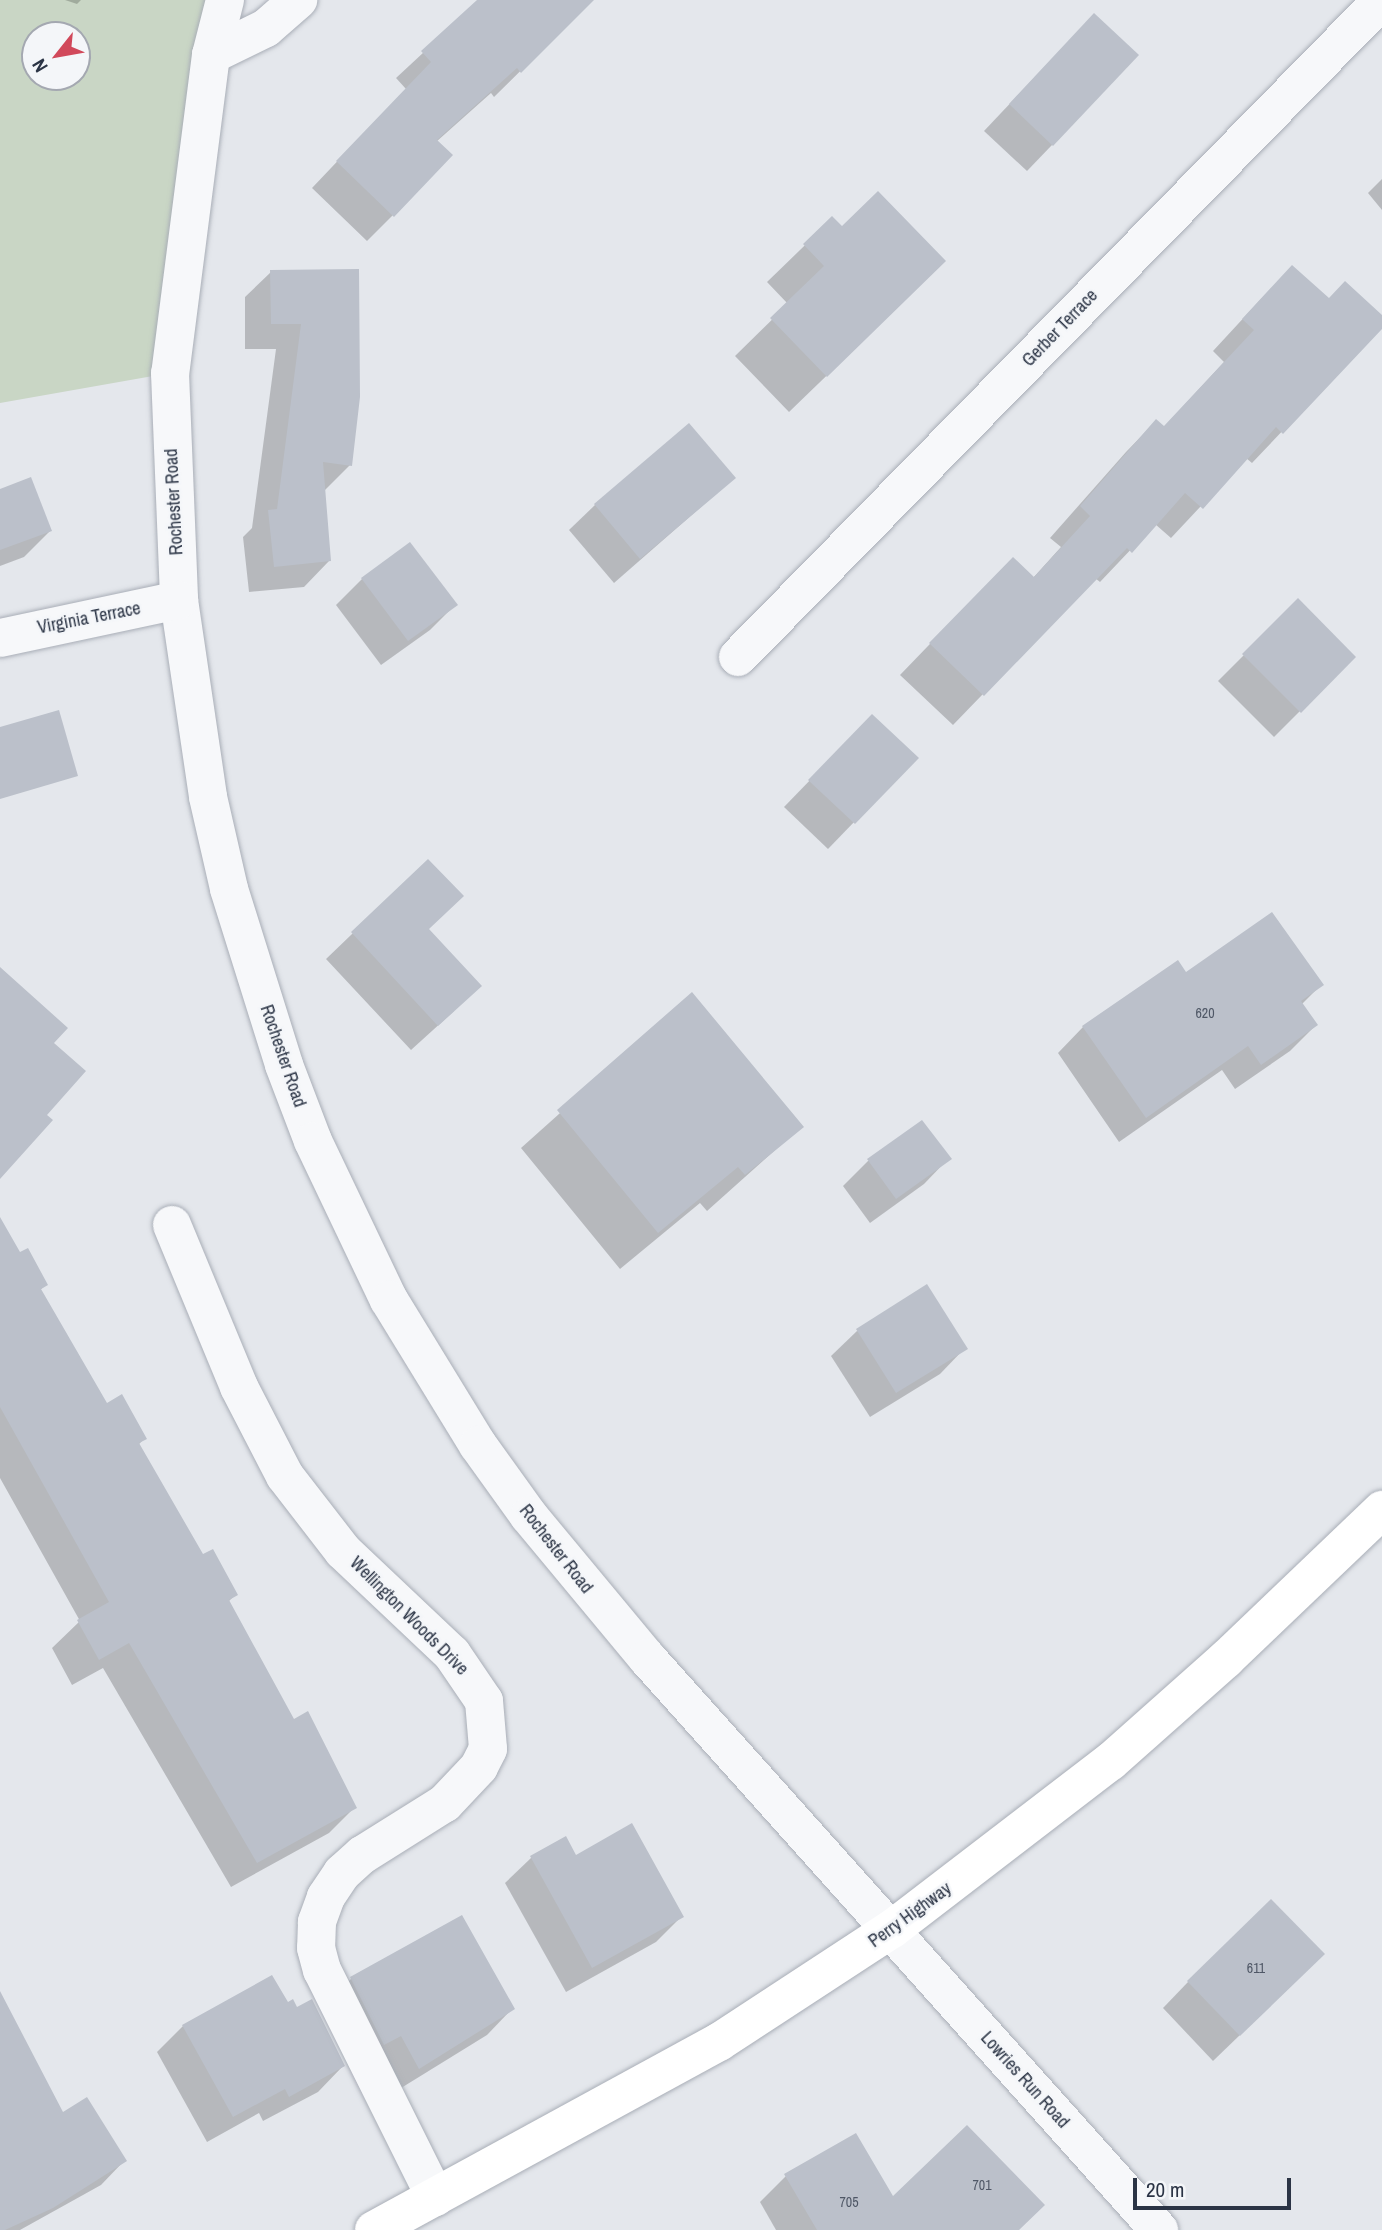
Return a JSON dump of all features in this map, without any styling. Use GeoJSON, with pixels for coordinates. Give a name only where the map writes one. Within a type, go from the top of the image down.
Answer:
{"type":"FeatureCollection","features":[{"type":"Feature","properties":{"kind":"main road","name":"Perry Highway"},"geometry":{"type":"LineString","coordinates":[[374,2230],[719,2042],[891,1929],[1110,1762],[1226,1659],[1382,1510]]}},
{"type":"Feature","properties":{"kind":"street","name":"Rochester Road"},"geometry":{"type":"LineString","coordinates":[[225,0],[211,55],[170,373],[180,600],[208,797],[257,982],[313,1140],[389,1300],[478,1445],[554,1547],[647,1658],[891,1929]]}},
{"type":"Feature","properties":{"kind":"street"},"geometry":{"type":"LineString","coordinates":[[211,55],[266,28],[298,0]]}},
{"type":"Feature","properties":{"kind":"street","name":"Gerber Terrace"},"geometry":{"type":"LineString","coordinates":[[738,657],[1382,0]]}},
{"type":"Feature","properties":{"kind":"street","name":"Virginia Terrace"},"geometry":{"type":"LineString","coordinates":[[0,638],[180,600]]}},
{"type":"Feature","properties":{"kind":"street","name":"Wellington Woods Drive"},"geometry":{"type":"LineString","coordinates":[[172,1225],[239,1387],[285,1476],[343,1551],[453,1654],[484,1701],[488,1748],[479,1767],[444,1802],[362,1855],[342,1873],[326,1897],[317,1922],[316,1948],[323,1970],[435,2197]]}},
{"type":"Feature","properties":{"kind":"street","name":"Lowries Run Road"},"geometry":{"type":"LineString","coordinates":[[891,1929],[1159,2230]]}},
{"type":"Feature","properties":{"kind":"green space"},"geometry":{"type":"Polygon","coordinates":[[[0,0],[225,0],[170,373],[0,403],[0,0]]]}},
{"type":"Feature","properties":{"kind":"building"},"geometry":{"type":"Polygon","coordinates":[[[477,0],[594,0],[521,73],[517,68],[437,140],[453,155],[394,217],[336,161],[431,62],[421,51],[477,0]]]}},
{"type":"Feature","properties":{"kind":"building"},"geometry":{"type":"Polygon","coordinates":[[[1094,13],[1139,55],[1053,146],[1009,104],[1094,13]]]}},
{"type":"Feature","properties":{"kind":"building"},"geometry":{"type":"Polygon","coordinates":[[[878,191],[946,261],[827,377],[770,318],[824,266],[803,244],[832,216],[842,226],[878,191]]]}},
{"type":"Feature","properties":{"kind":"building"},"geometry":{"type":"Polygon","coordinates":[[[1292,265],[1329,298],[1345,281],[1382,315],[1382,329],[1283,434],[1276,427],[1203,509],[1185,493],[1132,553],[1127,548],[984,696],[929,643],[1013,557],[1034,577],[1090,516],[1080,506],[1156,419],[1164,426],[1254,330],[1242,319],[1292,265]]]}},
{"type":"Feature","properties":{"kind":"building"},"geometry":{"type":"Polygon","coordinates":[[[359,269],[360,397],[352,466],[323,462],[331,561],[274,567],[268,510],[277,509],[301,324],[271,324],[270,270],[359,269]]]}},
{"type":"Feature","properties":{"kind":"building"},"geometry":{"type":"Polygon","coordinates":[[[689,423],[736,478],[640,559],[594,504],[689,423]]]}},
{"type":"Feature","properties":{"kind":"building"},"geometry":{"type":"Polygon","coordinates":[[[31,477],[52,531],[0,550],[0,489],[31,477]]]}},
{"type":"Feature","properties":{"kind":"building"},"geometry":{"type":"Polygon","coordinates":[[[410,542],[458,605],[408,641],[361,578],[410,542]]]}},
{"type":"Feature","properties":{"kind":"building"},"geometry":{"type":"Polygon","coordinates":[[[1298,598],[1356,657],[1301,713],[1242,654],[1298,598]]]}},
{"type":"Feature","properties":{"kind":"building"},"geometry":{"type":"Polygon","coordinates":[[[59,710],[78,776],[0,799],[0,727],[59,710]]]}},
{"type":"Feature","properties":{"kind":"building"},"geometry":{"type":"Polygon","coordinates":[[[872,714],[919,758],[855,824],[808,780],[872,714]]]}},
{"type":"Feature","properties":{"kind":"building"},"geometry":{"type":"Polygon","coordinates":[[[428,859],[464,896],[429,929],[482,986],[438,1026],[351,932],[428,859]]]}},
{"type":"Feature","properties":{"kind":"building"},"geometry":{"type":"Polygon","coordinates":[[[1272,912],[1324,985],[1301,1001],[1318,1025],[1261,1065],[1248,1046],[1146,1118],[1082,1026],[1178,960],[1186,972],[1272,912]]]}},
{"type":"Feature","properties":{"kind":"building"},"geometry":{"type":"Polygon","coordinates":[[[0,967],[68,1028],[54,1043],[86,1071],[47,1115],[53,1120],[0,1179],[0,967]]]}},
{"type":"Feature","properties":{"kind":"building"},"geometry":{"type":"Polygon","coordinates":[[[692,992],[804,1127],[745,1175],[738,1167],[658,1233],[557,1110],[692,992]]]}},
{"type":"Feature","properties":{"kind":"building"},"geometry":{"type":"Polygon","coordinates":[[[922,1120],[952,1159],[896,1199],[867,1159],[922,1120]]]}},
{"type":"Feature","properties":{"kind":"building"},"geometry":{"type":"Polygon","coordinates":[[[0,1217],[20,1252],[28,1248],[48,1285],[41,1289],[107,1403],[122,1394],[147,1439],[139,1443],[203,1554],[213,1549],[238,1595],[229,1600],[294,1719],[308,1711],[357,1808],[257,1863],[129,1643],[99,1660],[77,1620],[109,1602],[0,1407],[0,1217]]]}},
{"type":"Feature","properties":{"kind":"building"},"geometry":{"type":"Polygon","coordinates":[[[927,1284],[968,1349],[896,1393],[856,1329],[927,1284]]]}},
{"type":"Feature","properties":{"kind":"building"},"geometry":{"type":"Polygon","coordinates":[[[632,1823],[684,1917],[592,1968],[530,1856],[566,1836],[576,1855],[632,1823]]]}},
{"type":"Feature","properties":{"kind":"building"},"geometry":{"type":"Polygon","coordinates":[[[1271,1899],[1325,1954],[1240,2036],[1187,1981],[1271,1899]]]}},
{"type":"Feature","properties":{"kind":"building"},"geometry":{"type":"Polygon","coordinates":[[[462,1915],[515,2009],[419,2069],[401,2036],[384,2045],[350,1977],[462,1915]]]}},
{"type":"Feature","properties":{"kind":"building"},"geometry":{"type":"Polygon","coordinates":[[[272,1975],[288,2002],[293,1999],[297,2007],[312,1999],[345,2066],[289,2097],[285,2089],[233,2117],[182,2025],[272,1975]]]}},
{"type":"Feature","properties":{"kind":"building"},"geometry":{"type":"Polygon","coordinates":[[[0,1991],[63,2112],[87,2097],[127,2161],[53,2208],[5,2230],[0,2230],[0,1991]]]}},
{"type":"Feature","properties":{"kind":"building"},"geometry":{"type":"Polygon","coordinates":[[[967,2125],[1045,2205],[1019,2230],[817,2230],[784,2174],[856,2133],[893,2196],[967,2125]]]}}]}
